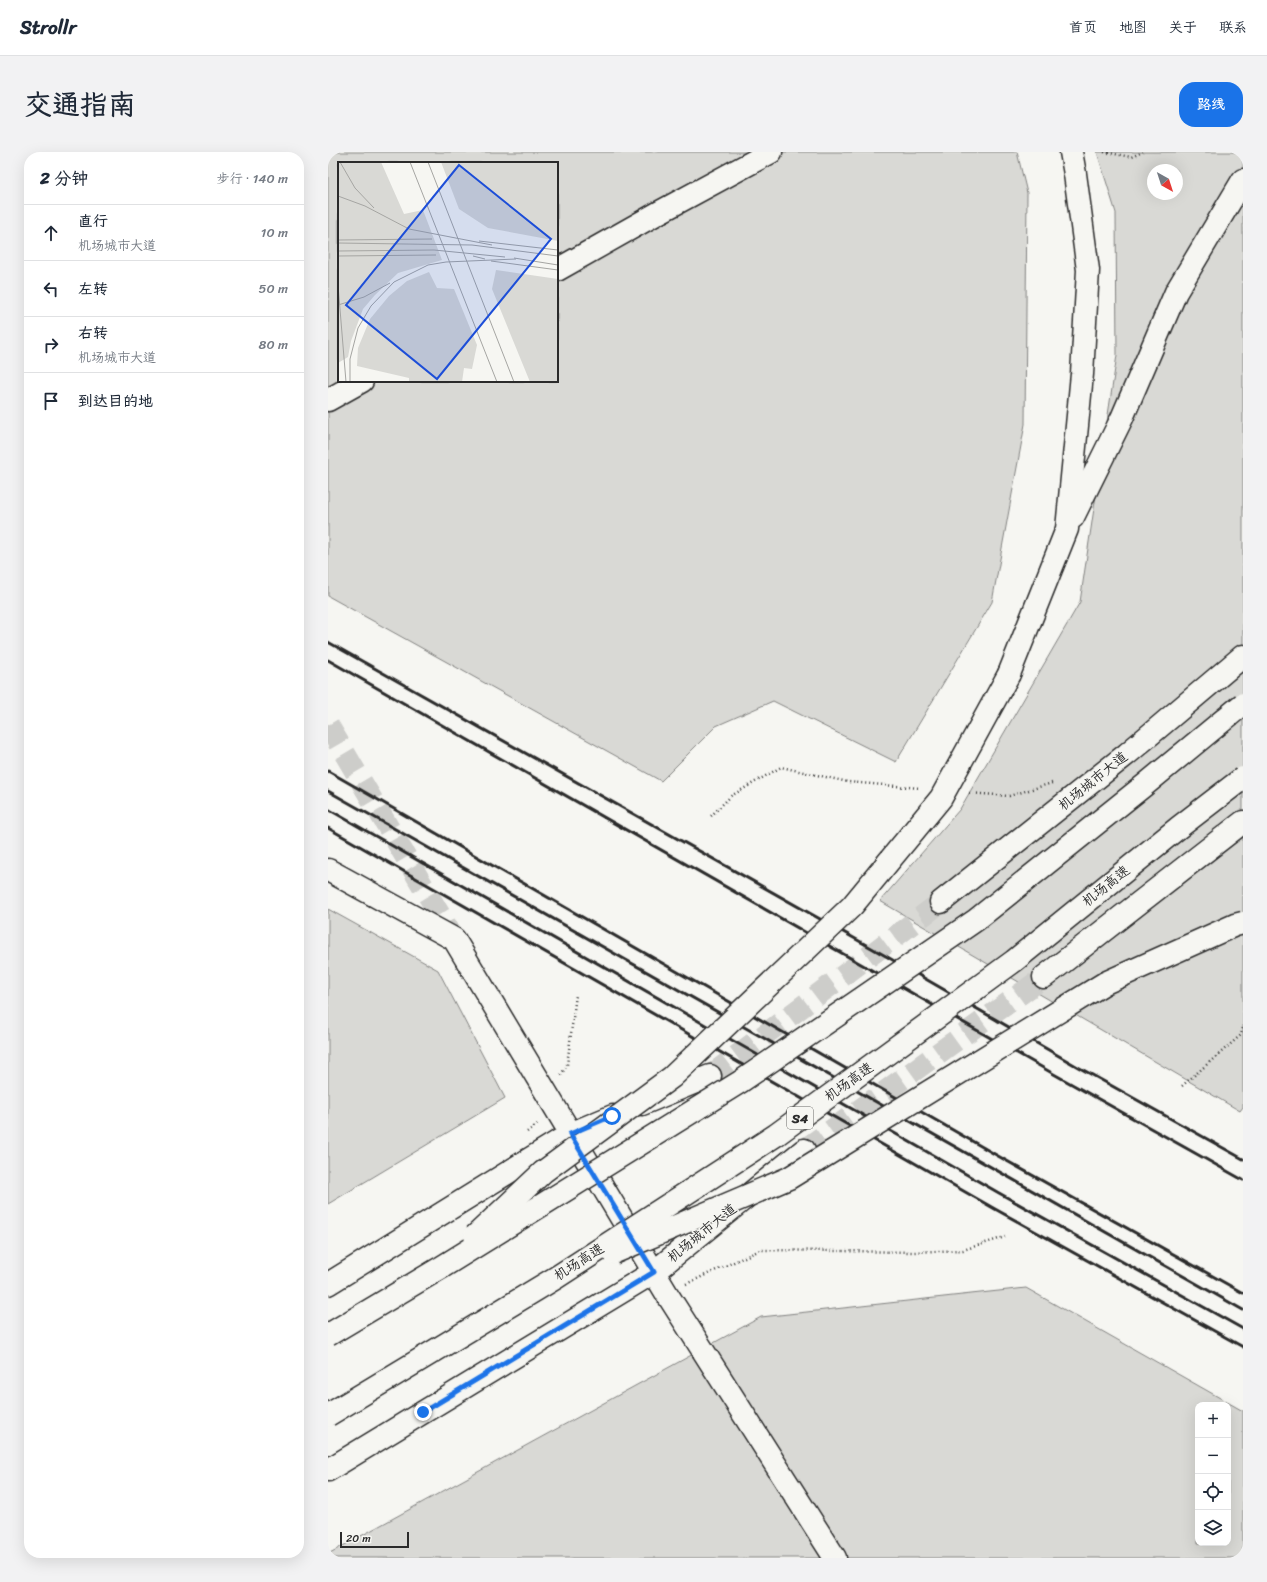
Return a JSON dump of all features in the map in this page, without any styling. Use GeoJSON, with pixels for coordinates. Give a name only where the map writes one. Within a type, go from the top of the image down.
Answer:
{"type":"FeatureCollection","features":[{"type":"Feature","properties":{"kind":"main road"},"geometry":{"type":"LineString","coordinates":[[558,269],[658,212],[772,152]]}},
{"type":"Feature","properties":{"kind":"main road"},"geometry":{"type":"LineString","coordinates":[[1067,529],[1082,374],[1088,270],[1075,174],[1070,152]]}},
{"type":"Feature","properties":{"kind":"main road"},"geometry":{"type":"LineString","coordinates":[[442,1267],[543,1172],[672,1077],[852,906],[940,798],[1009,674],[1067,529],[1122,418],[1176,292],[1243,180]]}},
{"type":"Feature","properties":{"kind":"main road"},"geometry":{"type":"LineString","coordinates":[[328,400],[360,382]]}},
{"type":"Feature","properties":{"kind":"main road","name":"机场城市大道"},"geometry":{"type":"LineString","coordinates":[[941,902],[1127,754],[1243,656]]}},
{"type":"Feature","properties":{"kind":"main road"},"geometry":{"type":"LineString","coordinates":[[328,1334],[442,1267],[740,1082],[976,920],[1243,704]]}},
{"type":"Feature","properties":{"kind":"main road","name":"机场高速"},"geometry":{"type":"LineString","coordinates":[[328,1415],[557,1277],[776,1135],[1014,961],[1178,828],[1243,778]]}},
{"type":"Feature","properties":{"kind":"main road"},"geometry":{"type":"LineString","coordinates":[[1044,977],[1243,822]]}},
{"type":"Feature","properties":{"kind":"main road"},"geometry":{"type":"LineString","coordinates":[[328,870],[454,939],[667,1294],[835,1558]]}},
{"type":"Feature","properties":{"kind":"main road"},"geometry":{"type":"LineString","coordinates":[[557,1277],[789,1178],[1104,983],[1235,925],[1243,923]]}},
{"type":"Feature","properties":{"kind":"main road"},"geometry":{"type":"LineString","coordinates":[[328,1284],[570,1134],[710,1076]]}},
{"type":"Feature","properties":{"kind":"main road","name":"机场城市大道"},"geometry":{"type":"LineString","coordinates":[[328,1470],[654,1272],[804,1150]]}},
{"type":"Feature","properties":{"kind":"path"},"geometry":{"type":"LineString","coordinates":[[1104,152],[1131,157],[1144,152]]}},
{"type":"Feature","properties":{"kind":"path"},"geometry":{"type":"LineString","coordinates":[[521,1136],[540,1122],[549,1097],[567,1065],[576,995]]}},
{"type":"Feature","properties":{"kind":"path"},"geometry":{"type":"LineString","coordinates":[[1182,1086],[1241,1035],[1243,1027]]}},
{"type":"Feature","properties":{"kind":"path"},"geometry":{"type":"LineString","coordinates":[[667,1294],[760,1250],[914,1252],[963,1250],[1005,1237]]}},
{"type":"Feature","properties":{"kind":"shaded area"},"geometry":{"type":"Polygon","coordinates":[[[328,152],[1017,152],[1027,193],[1025,424],[992,602],[896,762],[773,701],[716,726],[661,781],[328,596],[328,152]]]}},
{"type":"Feature","properties":{"kind":"shaded area"},"geometry":{"type":"Polygon","coordinates":[[[1097,152],[1243,152],[1243,1107],[1240,1111],[880,901],[960,809],[1080,602],[1117,355],[1116,213],[1097,152]]]}},
{"type":"Feature","properties":{"kind":"shaded area"},"geometry":{"type":"Polygon","coordinates":[[[328,909],[438,970],[505,1098],[328,1204],[328,909]]]}},
{"type":"Feature","properties":{"kind":"shaded area"},"geometry":{"type":"Polygon","coordinates":[[[1026,1288],[1227,1402],[1195,1402],[1195,1546],[1231,1546],[1231,1404],[1243,1411],[1243,1558],[328,1558],[328,1554],[761,1317],[1026,1288]]]}},
{"type":"Feature","properties":{"kind":"tunnel"},"geometry":{"type":"LineString","coordinates":[[328,725],[454,939]]}},
{"type":"Feature","properties":{"kind":"tunnel"},"geometry":{"type":"LineString","coordinates":[[710,1076],[941,902]]}},
{"type":"Feature","properties":{"kind":"tunnel"},"geometry":{"type":"LineString","coordinates":[[804,1150],[1044,977]]}},
{"type":"Feature","properties":{"kind":"railway"},"geometry":{"type":"LineString","coordinates":[[328,642],[1243,1159]]}},
{"type":"Feature","properties":{"kind":"railway"},"geometry":{"type":"LineString","coordinates":[[328,660],[1052,1073],[1243,1180]]}},
{"type":"Feature","properties":{"kind":"railway"},"geometry":{"type":"LineString","coordinates":[[328,771],[998,1156],[1243,1293]]}},
{"type":"Feature","properties":{"kind":"railway"},"geometry":{"type":"LineString","coordinates":[[328,791],[1243,1310]]}},
{"type":"Feature","properties":{"kind":"railway"},"geometry":{"type":"LineString","coordinates":[[328,809],[999,1193],[1243,1329]]}},
{"type":"Feature","properties":{"kind":"railway"},"geometry":{"type":"LineString","coordinates":[[328,828],[995,1209],[1243,1347]]}},
{"type":"Feature","properties":{"kind":"route"},"geometry":{"type":"LineString","coordinates":[[423,1412],[654,1272],[570,1134],[612,1116]]}}]}
